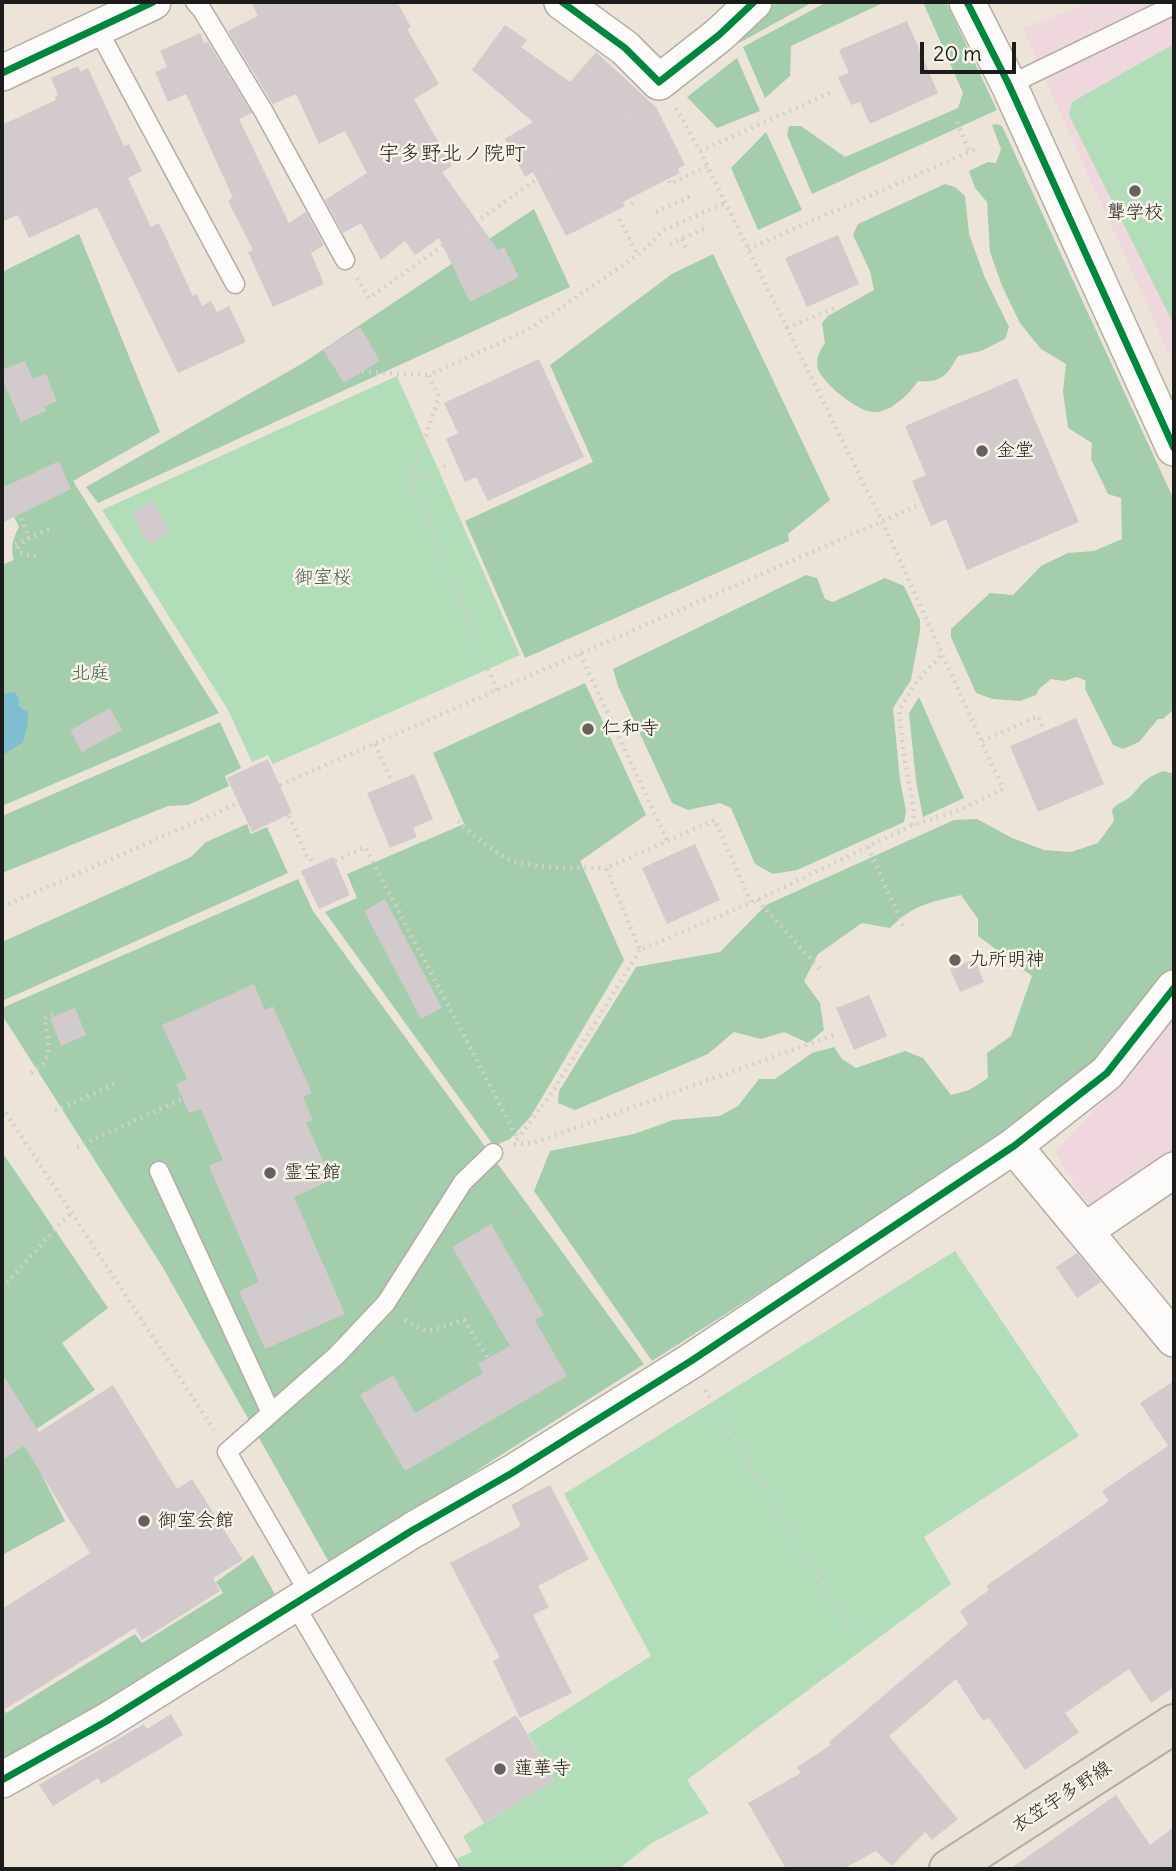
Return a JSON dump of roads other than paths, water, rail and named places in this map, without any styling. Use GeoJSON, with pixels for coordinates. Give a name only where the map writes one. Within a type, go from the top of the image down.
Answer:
{"type":"FeatureCollection","features":[{"type":"Feature","properties":{"kind":"main road","name":"衣笠宇多野線"},"geometry":{"type":"LineString","coordinates":[[949,1869],[1174,1724]]}},
{"type":"Feature","properties":{"kind":"street"},"geometry":{"type":"LineString","coordinates":[[2,73],[153,2]]}},
{"type":"Feature","properties":{"kind":"street"},"geometry":{"type":"LineString","coordinates":[[562,2],[625,48],[659,82],[719,35],[754,2]]}},
{"type":"Feature","properties":{"kind":"street"},"geometry":{"type":"LineString","coordinates":[[967,2],[1009,85],[1174,448]]}},
{"type":"Feature","properties":{"kind":"street"},"geometry":{"type":"LineString","coordinates":[[2,1780],[105,1722],[691,1361],[1014,1146],[1107,1073],[1174,988]]}},
{"type":"Feature","properties":{"kind":"street"},"geometry":{"type":"LineString","coordinates":[[1014,1146],[1174,1339]]}},
{"type":"Feature","properties":{"kind":"street"},"geometry":{"type":"LineString","coordinates":[[1086,1230],[1174,1170]]}},
{"type":"Feature","properties":{"kind":"lane"},"geometry":{"type":"LineString","coordinates":[[195,2],[264,112],[345,260]]}},
{"type":"Feature","properties":{"kind":"lane"},"geometry":{"type":"LineString","coordinates":[[1009,85],[1174,5]]}},
{"type":"Feature","properties":{"kind":"lane"},"geometry":{"type":"LineString","coordinates":[[97,28],[235,284]]}},
{"type":"Feature","properties":{"kind":"lane"},"geometry":{"type":"LineString","coordinates":[[450,1869],[302,1600],[228,1452],[337,1355],[386,1303],[463,1182],[494,1153]]}},
{"type":"Feature","properties":{"kind":"lane"},"geometry":{"type":"LineString","coordinates":[[159,1171],[271,1413]]}},
{"type":"Feature","properties":{"kind":"water"},"geometry":{"type":"Polygon","coordinates":[[[2,682],[5,694],[15,692],[20,701],[18,706],[28,712],[23,742],[3,755],[2,682]]]}},
{"type":"Feature","properties":{"kind":"place","name":"聾学校"},"geometry":{"type":"Point","coordinates":[1135,191]}},
{"type":"Feature","properties":{"kind":"place","name":"金堂"},"geometry":{"type":"Point","coordinates":[982,451]}},
{"type":"Feature","properties":{"kind":"place","name":"仁和寺"},"geometry":{"type":"Point","coordinates":[588,729]}},
{"type":"Feature","properties":{"kind":"place","name":"九所明神"},"geometry":{"type":"Point","coordinates":[955,960]}},
{"type":"Feature","properties":{"kind":"place","name":"霊宝館"},"geometry":{"type":"Point","coordinates":[270,1173]}},
{"type":"Feature","properties":{"kind":"place","name":"御室会館"},"geometry":{"type":"Point","coordinates":[144,1521]}},
{"type":"Feature","properties":{"kind":"place","name":"蓮華寺"},"geometry":{"type":"Point","coordinates":[500,1769]}},
{"type":"Feature","properties":{"kind":"district","name":"宇多野北ノ院町"},"geometry":{"type":"Point","coordinates":[452,154]}},
{"type":"Feature","properties":{"kind":"park label","name":"御室桜"},"geometry":{"type":"Point","coordinates":[323,578]}},
{"type":"Feature","properties":{"kind":"park label","name":"北庭"},"geometry":{"type":"Point","coordinates":[90,674]}}]}
